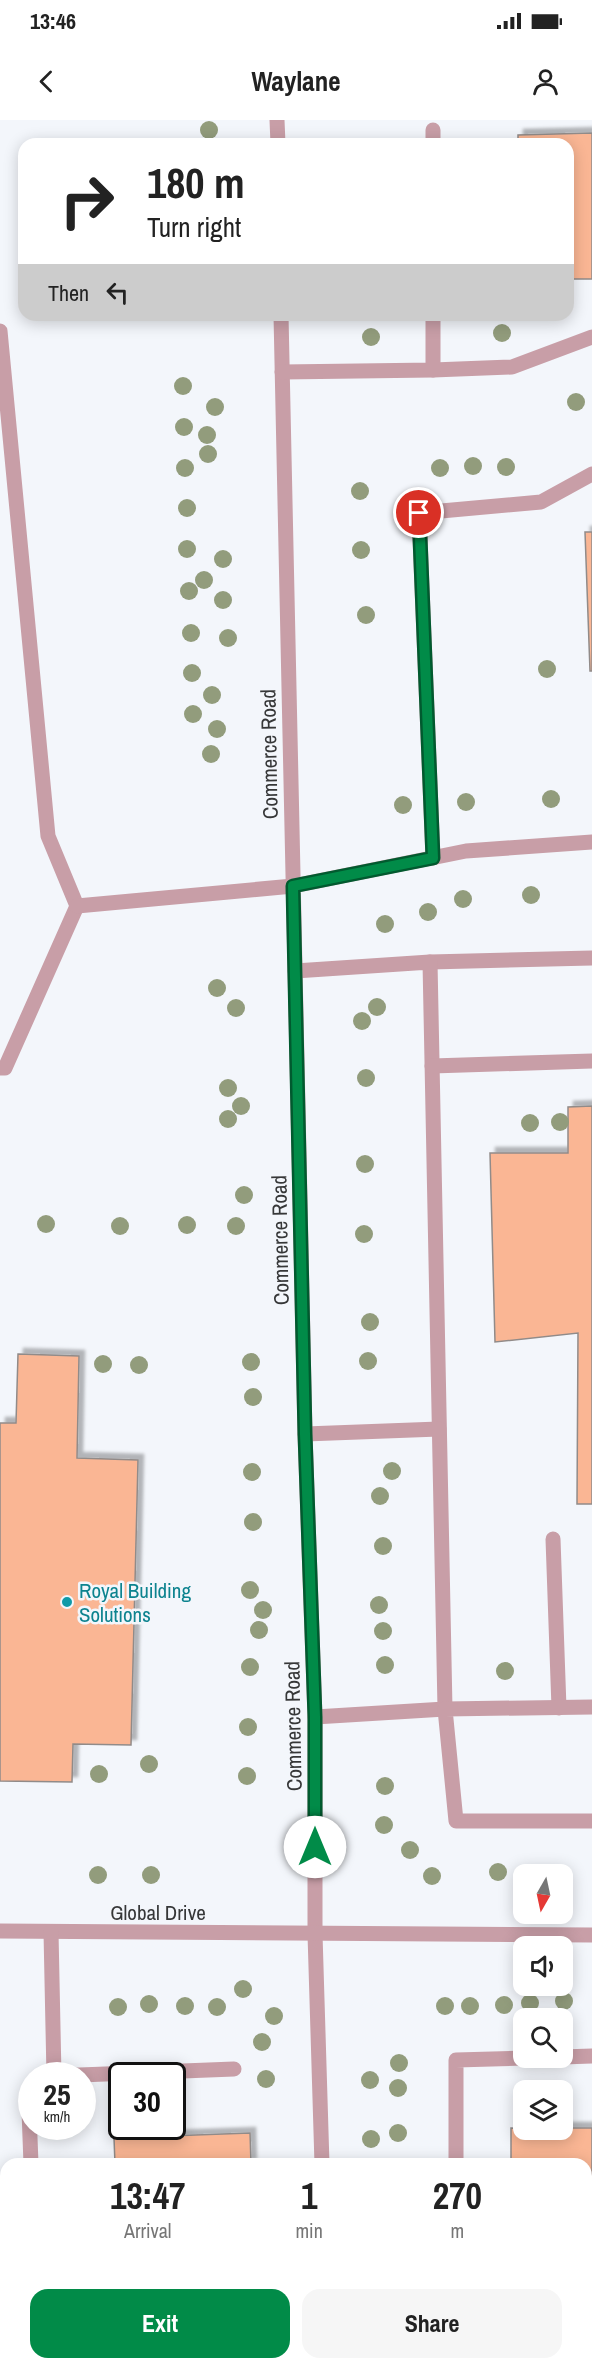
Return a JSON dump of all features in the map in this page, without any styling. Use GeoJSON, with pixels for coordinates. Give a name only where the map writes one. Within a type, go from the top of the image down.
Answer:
{"type":"FeatureCollection","features":[{"type":"Feature","properties":{"kind":"street"},"geometry":{"type":"LineString","coordinates":[[277,120],[278,138]]}},
{"type":"Feature","properties":{"kind":"street","name":"Commerce Road"},"geometry":{"type":"LineString","coordinates":[[281,321],[305,1434],[315,1717],[315,1934],[322,2158]]}},
{"type":"Feature","properties":{"kind":"street"},"geometry":{"type":"LineString","coordinates":[[433,321],[433,370]]}},
{"type":"Feature","properties":{"kind":"street"},"geometry":{"type":"LineString","coordinates":[[0,331],[48,836],[77,906],[5,1068],[0,1068]]}},
{"type":"Feature","properties":{"kind":"street"},"geometry":{"type":"LineString","coordinates":[[282,372],[512,367],[592,337]]}},
{"type":"Feature","properties":{"kind":"street"},"geometry":{"type":"LineString","coordinates":[[433,858],[419,513],[541,502],[592,474]]}},
{"type":"Feature","properties":{"kind":"street"},"geometry":{"type":"LineString","coordinates":[[77,906],[293,886],[466,851],[592,842]]}},
{"type":"Feature","properties":{"kind":"street"},"geometry":{"type":"LineString","coordinates":[[295,971],[430,962],[592,958]]}},
{"type":"Feature","properties":{"kind":"street"},"geometry":{"type":"LineString","coordinates":[[430,962],[445,1709],[456,1821],[592,1821]]}},
{"type":"Feature","properties":{"kind":"street"},"geometry":{"type":"LineString","coordinates":[[432,1066],[592,1061]]}},
{"type":"Feature","properties":{"kind":"street"},"geometry":{"type":"LineString","coordinates":[[305,1434],[439,1429]]}},
{"type":"Feature","properties":{"kind":"street"},"geometry":{"type":"LineString","coordinates":[[554,1539],[559,1708]]}},
{"type":"Feature","properties":{"kind":"street"},"geometry":{"type":"LineString","coordinates":[[315,1717],[445,1709],[592,1707]]}},
{"type":"Feature","properties":{"kind":"street","name":"Global Drive"},"geometry":{"type":"LineString","coordinates":[[0,1931],[592,1935]]}},
{"type":"Feature","properties":{"kind":"street"},"geometry":{"type":"LineString","coordinates":[[51,1932],[53,2062]]}},
{"type":"Feature","properties":{"kind":"street"},"geometry":{"type":"LineString","coordinates":[[573,2057],[592,2056]]}},
{"type":"Feature","properties":{"kind":"street"},"geometry":{"type":"LineString","coordinates":[[456,2158],[456,2060],[513,2058]]}},
{"type":"Feature","properties":{"kind":"street"},"geometry":{"type":"LineString","coordinates":[[96,2074],[234,2068]]}},
{"type":"Feature","properties":{"kind":"street"},"geometry":{"type":"LineString","coordinates":[[30,2140],[31,2158]]}},
{"type":"Feature","properties":{"kind":"building"},"geometry":{"type":"Polygon","coordinates":[[[592,133],[592,279],[574,279],[574,138],[518,138],[518,135],[592,133]]]}},
{"type":"Feature","properties":{"kind":"building"},"geometry":{"type":"Polygon","coordinates":[[[585,532],[592,532],[592,671],[590,671],[585,532]]]}},
{"type":"Feature","properties":{"kind":"building"},"geometry":{"type":"Polygon","coordinates":[[[592,1106],[592,1504],[577,1504],[578,1333],[495,1342],[490,1153],[568,1153],[568,1107],[592,1106]]]}},
{"type":"Feature","properties":{"kind":"building","name":"Royal Building Solutions"},"geometry":{"type":"Polygon","coordinates":[[[18,1354],[79,1356],[77,1458],[138,1460],[131,1745],[73,1744],[72,1782],[0,1781],[0,1423],[16,1423],[18,1354]]]}},
{"type":"Feature","properties":{"kind":"building"},"geometry":{"type":"Polygon","coordinates":[[[511,2128],[513,2128],[513,2140],[573,2140],[573,2128],[592,2128],[592,2158],[511,2158],[511,2128]]]}},
{"type":"Feature","properties":{"kind":"building"},"geometry":{"type":"Polygon","coordinates":[[[250,2133],[251,2158],[115,2158],[114,2140],[186,2140],[186,2135],[250,2133]]]}},
{"type":"Feature","properties":{"kind":"place","name":"Royal Building Solutions"},"geometry":{"type":"Point","coordinates":[67,1602]}},
{"type":"Feature","properties":{"kind":"route"},"geometry":{"type":"LineString","coordinates":[[315,1847],[315,1717],[305,1434],[293,886],[433,858],[419,513]]}}]}
